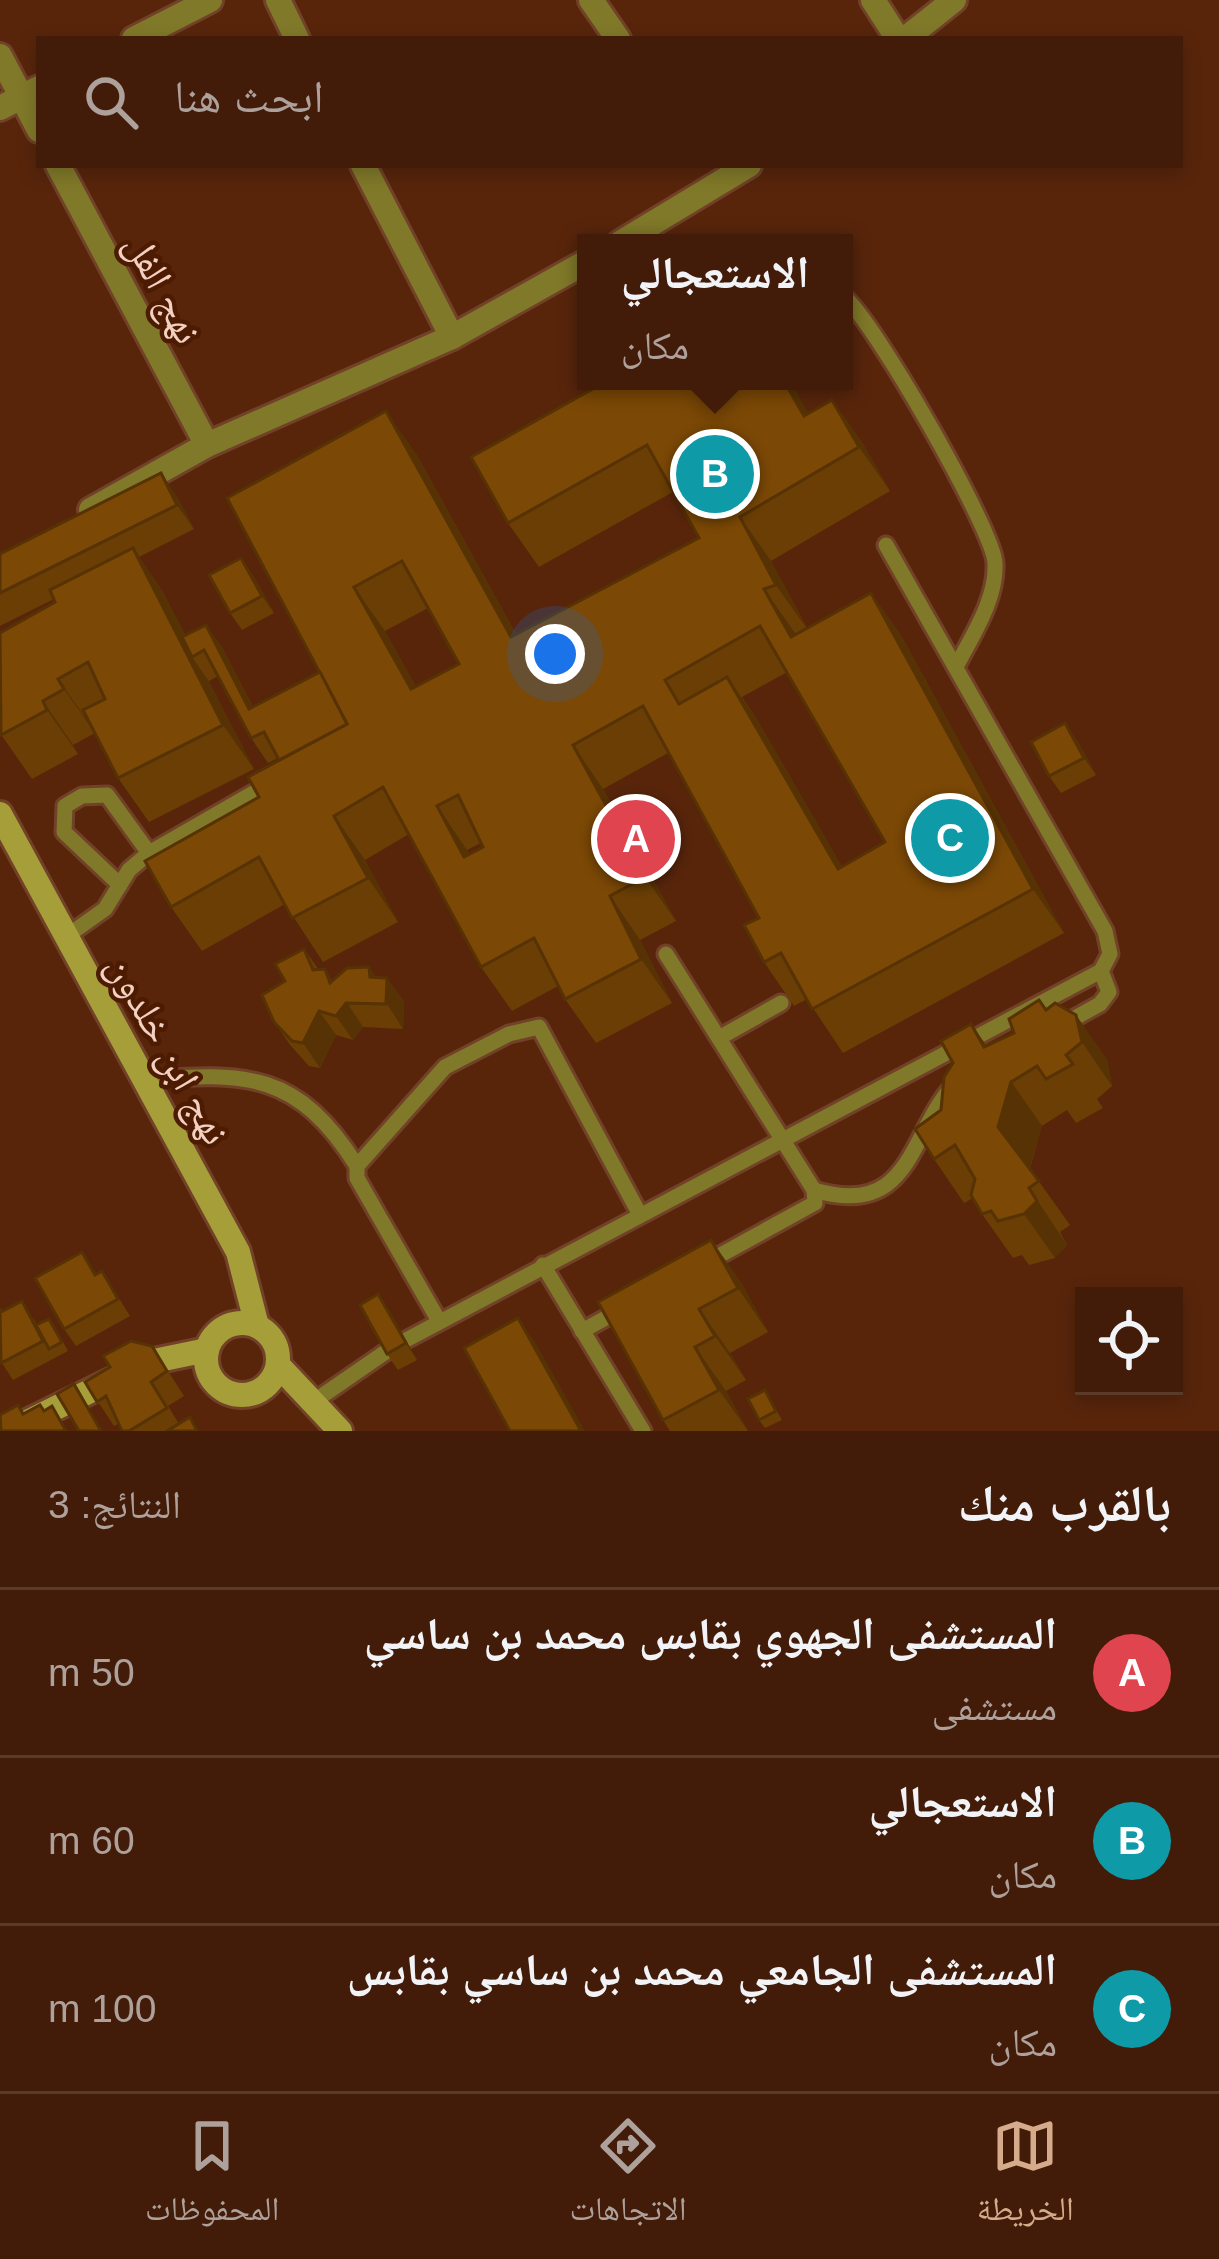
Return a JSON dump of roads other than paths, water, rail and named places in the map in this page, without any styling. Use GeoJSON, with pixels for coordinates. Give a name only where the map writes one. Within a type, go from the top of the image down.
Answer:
{"type":"FeatureCollection","features":[{"type":"Feature","properties":{"kind":"street"},"geometry":{"type":"LineString","coordinates":[[140,36],[210,0]]}},
{"type":"Feature","properties":{"kind":"street"},"geometry":{"type":"LineString","coordinates":[[278,0],[296,36]]}},
{"type":"Feature","properties":{"kind":"street"},"geometry":{"type":"LineString","coordinates":[[591,0],[615,36]]}},
{"type":"Feature","properties":{"kind":"street"},"geometry":{"type":"LineString","coordinates":[[873,0],[899,36]]}},
{"type":"Feature","properties":{"kind":"street"},"geometry":{"type":"LineString","coordinates":[[905,36],[954,0]]}},
{"type":"Feature","properties":{"kind":"street"},"geometry":{"type":"LineString","coordinates":[[0,56],[36,125]]}},
{"type":"Feature","properties":{"kind":"street","name":"نهج الفل"},"geometry":{"type":"LineString","coordinates":[[60,168],[207,445]]}},
{"type":"Feature","properties":{"kind":"street"},"geometry":{"type":"LineString","coordinates":[[365,168],[452,337]]}},
{"type":"Feature","properties":{"kind":"street"},"geometry":{"type":"LineString","coordinates":[[633,234],[714,176]]}},
{"type":"Feature","properties":{"kind":"street"},"geometry":{"type":"LineString","coordinates":[[62,526],[207,445],[452,337],[577,267]]}},
{"type":"Feature","properties":{"kind":"street","name":"نهج ابن خلدون"},"geometry":{"type":"LineString","coordinates":[[0,814],[238,1252],[256,1326]]}},
{"type":"Feature","properties":{"kind":"street"},"geometry":{"type":"LineString","coordinates":[[9,1431],[107,1378],[149,1362],[207,1350],[232,1324],[256,1326],[274,1342],[278,1365],[316,1400],[340,1431]]}},
{"type":"Feature","properties":{"kind":"street"},"geometry":{"type":"LineString","coordinates":[[207,1350],[212,1378],[235,1394],[262,1389],[278,1365]]}},
{"type":"Feature","properties":{"kind":"lane"},"geometry":{"type":"LineString","coordinates":[[853,308],[872,332],[990,535],[992,588],[956,667]]}},
{"type":"Feature","properties":{"kind":"lane"},"geometry":{"type":"LineString","coordinates":[[406,1340],[1101,970],[1110,955],[1105,931],[886,545]]}},
{"type":"Feature","properties":{"kind":"lane"},"geometry":{"type":"LineString","coordinates":[[67,936],[105,909],[149,853],[269,784]]}},
{"type":"Feature","properties":{"kind":"lane"},"geometry":{"type":"LineString","coordinates":[[120,885],[64,832],[65,806],[82,796],[107,795],[149,853]]}},
{"type":"Feature","properties":{"kind":"lane"},"geometry":{"type":"LineString","coordinates":[[666,954],[814,1190],[815,1203],[683,1276]]}},
{"type":"Feature","properties":{"kind":"lane"},"geometry":{"type":"LineString","coordinates":[[1044,1035],[1100,1004],[1109,992],[1101,970]]}},
{"type":"Feature","properties":{"kind":"lane"},"geometry":{"type":"LineString","coordinates":[[719,1038],[781,1003]]}},
{"type":"Feature","properties":{"kind":"lane"},"geometry":{"type":"LineString","coordinates":[[357,1166],[446,1066],[508,1034],[538,1027],[639,1214]]}},
{"type":"Feature","properties":{"kind":"lane"},"geometry":{"type":"LineString","coordinates":[[145,1080],[229,1074],[272,1084],[315,1109],[357,1166],[357,1178],[440,1321]]}},
{"type":"Feature","properties":{"kind":"lane"},"geometry":{"type":"LineString","coordinates":[[814,1190],[835,1196],[879,1189],[922,1145],[949,1088],[970,1077]]}},
{"type":"Feature","properties":{"kind":"lane"},"geometry":{"type":"LineString","coordinates":[[543,1265],[643,1431]]}},
{"type":"Feature","properties":{"kind":"lane"},"geometry":{"type":"LineString","coordinates":[[582,1331],[643,1298]]}},
{"type":"Feature","properties":{"kind":"lane"},"geometry":{"type":"LineString","coordinates":[[316,1400],[387,1351]]}},
{"type":"Feature","properties":{"kind":"place","name":"الاستعجالي"},"geometry":{"type":"Point","coordinates":[715,474]}},
{"type":"Feature","properties":{"kind":"place","name":"المستشفى الجامعي محمد بن ساسي بقابس"},"geometry":{"type":"Point","coordinates":[950,838]}},
{"type":"Feature","properties":{"kind":"place","name":"المستشفى الجهوي بقابس محمد بن ساسي"},"geometry":{"type":"Point","coordinates":[636,839]}}]}
